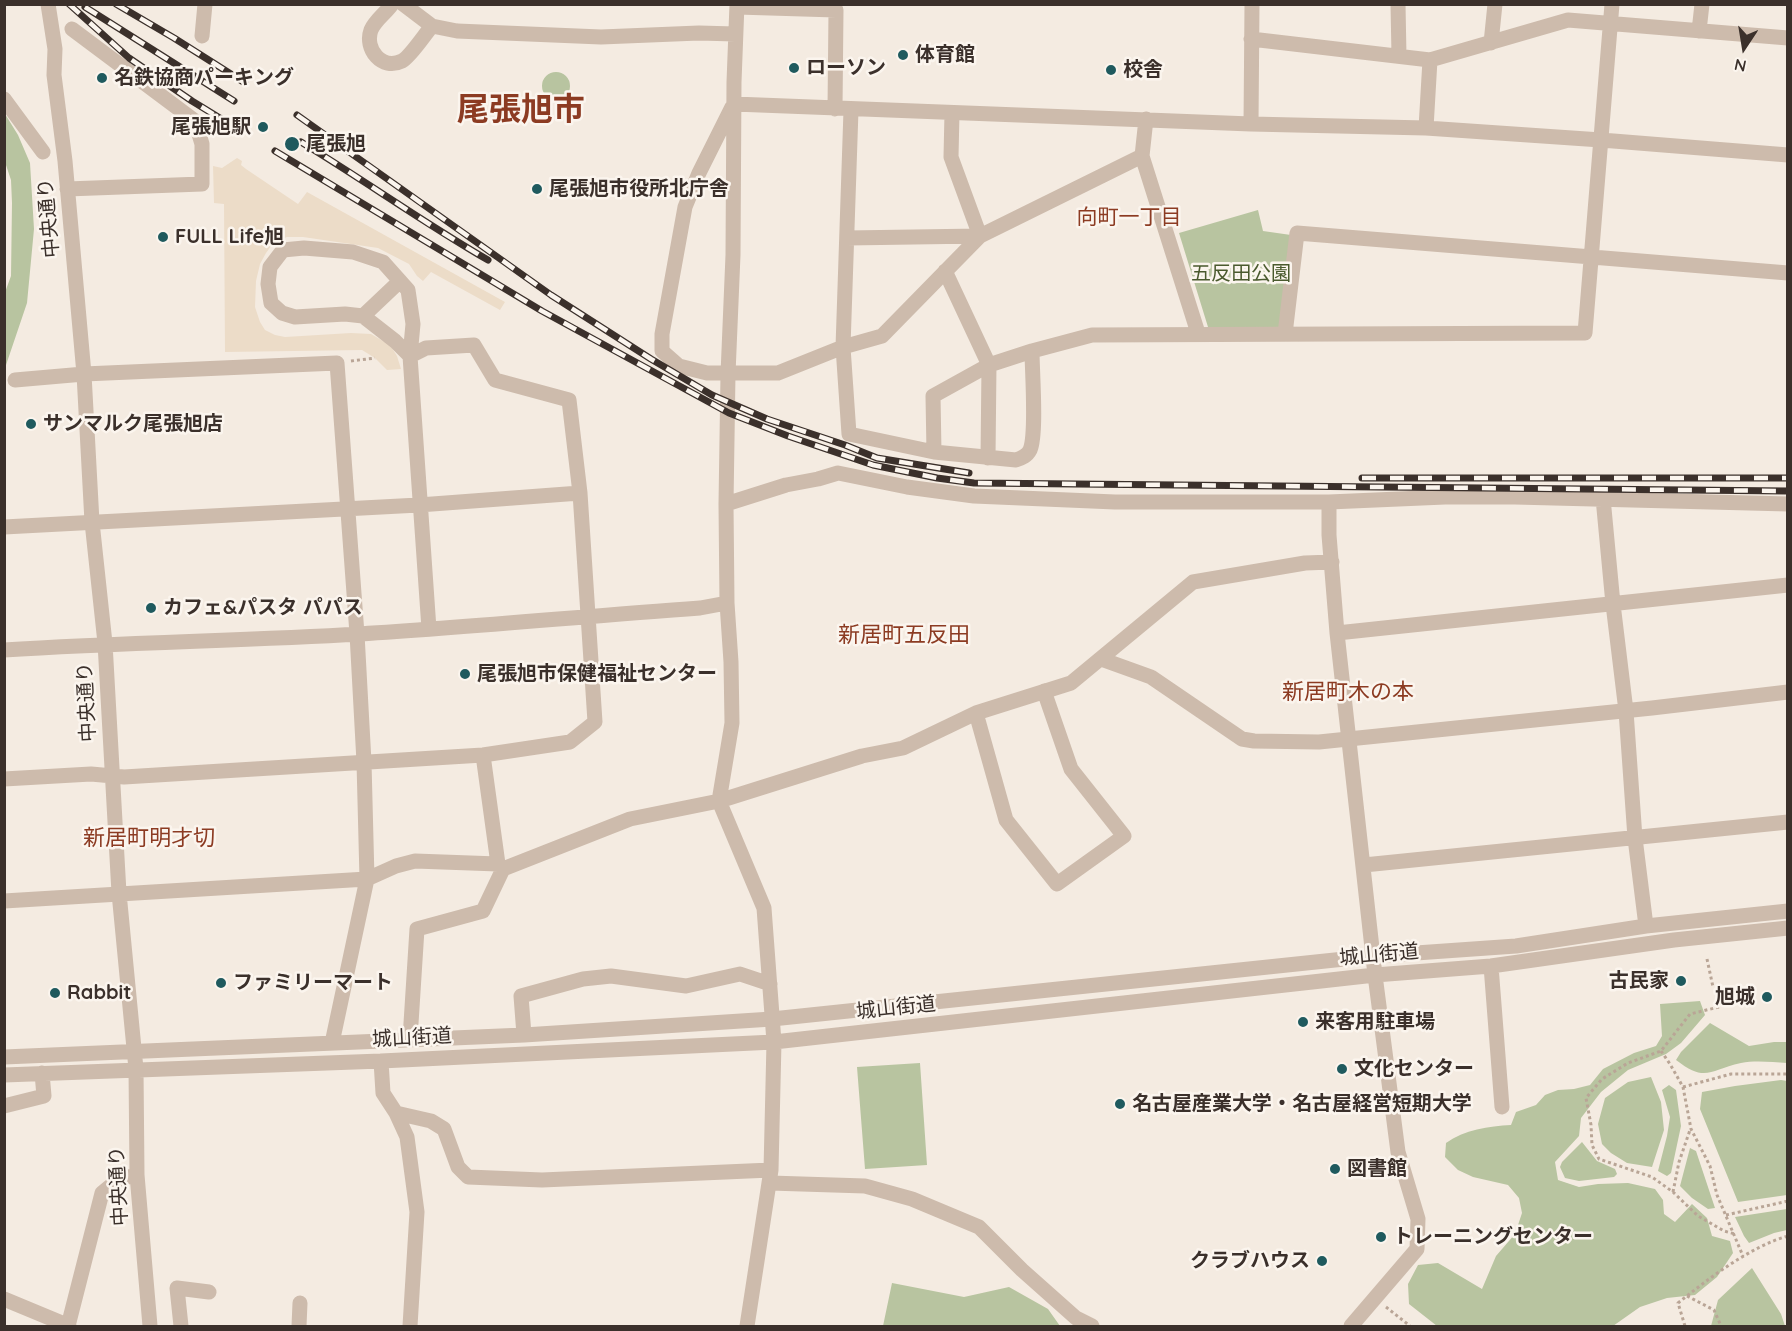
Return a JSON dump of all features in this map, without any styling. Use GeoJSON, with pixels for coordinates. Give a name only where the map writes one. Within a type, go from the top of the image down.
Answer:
{"type":"FeatureCollection","features":[{"type":"Feature","properties":{"kind":"street","name":"中央通り"},"geometry":{"type":"LineString","coordinates":[[38,4],[48,64],[54,75]]}},
{"type":"Feature","properties":{"kind":"street","name":"中央通り"},"geometry":{"type":"LineString","coordinates":[[48,4],[56,49],[54,75],[65,161],[84,374],[92,522],[105,643],[119,893],[134,1052],[137,1175],[150,1326]]}},
{"type":"Feature","properties":{"kind":"street"},"geometry":{"type":"LineString","coordinates":[[202,36],[205,4]]}},
{"type":"Feature","properties":{"kind":"street"},"geometry":{"type":"LineString","coordinates":[[392,4],[371,31],[371,47],[375,57],[382,61],[400,62],[409,57],[432,26]]}},
{"type":"Feature","properties":{"kind":"street"},"geometry":{"type":"LineString","coordinates":[[403,4],[432,26],[457,31],[601,37],[699,33],[735,34]]}},
{"type":"Feature","properties":{"kind":"street"},"geometry":{"type":"LineString","coordinates":[[1251,124],[1252,4]]}},
{"type":"Feature","properties":{"kind":"street"},"geometry":{"type":"LineString","coordinates":[[1398,4],[1399,56]]}},
{"type":"Feature","properties":{"kind":"street"},"geometry":{"type":"LineString","coordinates":[[1491,43],[1495,4]]}},
{"type":"Feature","properties":{"kind":"street"},"geometry":{"type":"LineString","coordinates":[[934,452],[933,396],[988,365],[1092,335],[1585,333],[1612,4]]}},
{"type":"Feature","properties":{"kind":"street"},"geometry":{"type":"LineString","coordinates":[[1699,31],[1702,4]]}},
{"type":"Feature","properties":{"kind":"street"},"geometry":{"type":"LineString","coordinates":[[747,1326],[770,1176],[774,1042],[764,908],[719,801],[732,723],[726,504],[737,6],[836,10],[835,109]]}},
{"type":"Feature","properties":{"kind":"street"},"geometry":{"type":"LineString","coordinates":[[1251,39],[1430,60],[1568,20],[1788,38]]}},
{"type":"Feature","properties":{"kind":"street"},"geometry":{"type":"LineString","coordinates":[[67,189],[202,184],[202,144],[195,121],[72,29]]}},
{"type":"Feature","properties":{"kind":"street"},"geometry":{"type":"LineString","coordinates":[[1426,128],[1430,60]]}},
{"type":"Feature","properties":{"kind":"street"},"geometry":{"type":"LineString","coordinates":[[4,99],[43,152]]}},
{"type":"Feature","properties":{"kind":"street"},"geometry":{"type":"LineString","coordinates":[[734,104],[1251,124],[1426,128],[1788,155]]}},
{"type":"Feature","properties":{"kind":"street"},"geometry":{"type":"LineString","coordinates":[[734,104],[699,173],[685,207],[662,334],[662,351],[679,366],[707,373],[778,373],[843,347],[882,336],[980,236],[1142,156]]}},
{"type":"Feature","properties":{"kind":"street"},"geometry":{"type":"LineString","coordinates":[[851,110],[843,347],[849,434],[934,452],[1016,460],[1024,458],[1029,453],[1033,437],[1032,351]]}},
{"type":"Feature","properties":{"kind":"street"},"geometry":{"type":"LineString","coordinates":[[952,113],[951,156],[980,236]]}},
{"type":"Feature","properties":{"kind":"street"},"geometry":{"type":"LineString","coordinates":[[1146,119],[1142,156],[1198,333]]}},
{"type":"Feature","properties":{"kind":"street"},"geometry":{"type":"LineString","coordinates":[[1284,334],[1297,233],[1788,273]]}},
{"type":"Feature","properties":{"kind":"street"},"geometry":{"type":"LineString","coordinates":[[847,238],[980,236]]}},
{"type":"Feature","properties":{"kind":"street"},"geometry":{"type":"LineString","coordinates":[[410,356],[363,316],[345,314],[295,317],[282,313],[271,303],[268,284],[270,267],[283,250],[304,248],[353,252],[383,262],[408,290],[413,324],[410,356],[429,629]]}},
{"type":"Feature","properties":{"kind":"street"},"geometry":{"type":"LineString","coordinates":[[945,271],[988,365],[988,458]]}},
{"type":"Feature","properties":{"kind":"street"},"geometry":{"type":"LineString","coordinates":[[363,316],[400,281]]}},
{"type":"Feature","properties":{"kind":"street"},"geometry":{"type":"LineString","coordinates":[[4,779],[91,774],[124,777],[483,755],[570,742],[595,722],[580,493],[569,399],[495,380],[474,345],[426,348],[410,356]]}},
{"type":"Feature","properties":{"kind":"street"},"geometry":{"type":"LineString","coordinates":[[15,380],[84,374],[337,363],[357,634],[367,879],[333,1043]]}},
{"type":"Feature","properties":{"kind":"street"},"geometry":{"type":"LineString","coordinates":[[726,504],[786,485],[838,473],[907,487],[974,496],[1115,502],[1329,502],[1445,497],[1604,498],[1788,504]]}},
{"type":"Feature","properties":{"kind":"street"},"geometry":{"type":"LineString","coordinates":[[4,527],[419,505],[580,493]]}},
{"type":"Feature","properties":{"kind":"street"},"geometry":{"type":"LineString","coordinates":[[1604,498],[1612,604],[1626,711],[1635,838],[1646,926]]}},
{"type":"Feature","properties":{"kind":"street"},"geometry":{"type":"LineString","coordinates":[[1329,502],[1329,535],[1337,633],[1375,975],[1398,1152],[1419,1219],[1417,1249],[1351,1326]]}},
{"type":"Feature","properties":{"kind":"street"},"geometry":{"type":"LineString","coordinates":[[4,901],[367,879],[396,866],[415,861],[501,867],[630,819],[719,801],[862,756],[903,748],[976,713],[1071,683],[1193,582],[1305,563],[1332,562]]}},
{"type":"Feature","properties":{"kind":"street"},"geometry":{"type":"LineString","coordinates":[[1337,633],[1788,585]]}},
{"type":"Feature","properties":{"kind":"street"},"geometry":{"type":"LineString","coordinates":[[4,650],[105,643],[357,634],[700,608],[727,603]]}},
{"type":"Feature","properties":{"kind":"street"},"geometry":{"type":"LineString","coordinates":[[1101,659],[1151,677],[1242,739],[1254,741],[1308,742],[1350,739],[1788,692]]}},
{"type":"Feature","properties":{"kind":"street"},"geometry":{"type":"LineString","coordinates":[[976,713],[1006,820],[1057,884],[1124,836],[1071,769],[1044,692]]}},
{"type":"Feature","properties":{"kind":"street"},"geometry":{"type":"LineString","coordinates":[[410,1040],[417,929],[483,911],[501,867],[483,755]]}},
{"type":"Feature","properties":{"kind":"street"},"geometry":{"type":"LineString","coordinates":[[1364,865],[1788,822]]}},
{"type":"Feature","properties":{"kind":"street","name":"城山街道"},"geometry":{"type":"LineString","coordinates":[[4,1057],[524,1035],[772,1019],[1373,956],[1516,946],[1646,926],[1788,911]]}},
{"type":"Feature","properties":{"kind":"street","name":"城山街道"},"geometry":{"type":"LineString","coordinates":[[4,1075],[381,1061],[774,1042],[1375,975],[1491,966],[1674,940],[1788,928]]}},
{"type":"Feature","properties":{"kind":"street"},"geometry":{"type":"LineString","coordinates":[[1491,966],[1502,1107]]}},
{"type":"Feature","properties":{"kind":"street"},"geometry":{"type":"LineString","coordinates":[[524,1035],[521,996],[583,979],[611,976],[686,986],[740,974],[770,984]]}},
{"type":"Feature","properties":{"kind":"street"},"geometry":{"type":"LineString","coordinates":[[381,1061],[383,1093],[396,1113],[407,1137],[417,1212],[410,1326]]}},
{"type":"Feature","properties":{"kind":"street"},"geometry":{"type":"LineString","coordinates":[[4,1106],[44,1096],[42,1073]]}},
{"type":"Feature","properties":{"kind":"street"},"geometry":{"type":"LineString","coordinates":[[396,1113],[431,1121],[444,1130],[458,1167],[468,1177],[542,1180],[770,1176],[865,1186],[912,1199],[979,1227],[1053,1298],[1076,1318],[1092,1326]]}},
{"type":"Feature","properties":{"kind":"street"},"geometry":{"type":"LineString","coordinates":[[4,1299],[68,1326],[102,1193],[119,1179],[137,1175]]}},
{"type":"Feature","properties":{"kind":"street"},"geometry":{"type":"LineString","coordinates":[[180,1326],[177,1288],[209,1292]]}},
{"type":"Feature","properties":{"kind":"street"},"geometry":{"type":"LineString","coordinates":[[299,1326],[300,1303]]}},
{"type":"Feature","properties":{"kind":"path"},"geometry":{"type":"LineString","coordinates":[[337,363],[375,358]]}},
{"type":"Feature","properties":{"kind":"path"},"geometry":{"type":"LineString","coordinates":[[1707,959],[1713,987]]}},
{"type":"Feature","properties":{"kind":"path"},"geometry":{"type":"LineString","coordinates":[[1719,1007],[1690,1014],[1660,1051],[1628,1063],[1602,1078],[1586,1098],[1592,1145],[1599,1159],[1652,1177],[1673,1192],[1698,1216],[1724,1231],[1735,1234]]}},
{"type":"Feature","properties":{"kind":"path"},"geometry":{"type":"LineString","coordinates":[[1660,1051],[1683,1087],[1691,1129],[1710,1166],[1717,1195],[1743,1256]]}},
{"type":"Feature","properties":{"kind":"path"},"geometry":{"type":"LineString","coordinates":[[1683,1087],[1731,1074],[1788,1074]]}},
{"type":"Feature","properties":{"kind":"path"},"geometry":{"type":"LineString","coordinates":[[1673,1192],[1679,1162],[1691,1129]]}},
{"type":"Feature","properties":{"kind":"path"},"geometry":{"type":"LineString","coordinates":[[1726,1215],[1788,1201]]}},
{"type":"Feature","properties":{"kind":"path"},"geometry":{"type":"LineString","coordinates":[[1685,1326],[1678,1303],[1743,1256],[1773,1240],[1788,1236]]}},
{"type":"Feature","properties":{"kind":"path"},"geometry":{"type":"LineString","coordinates":[[1687,1296],[1714,1310],[1721,1326]]}},
{"type":"Feature","properties":{"kind":"path"},"geometry":{"type":"LineString","coordinates":[[1375,1299],[1410,1326]]}},
{"type":"Feature","properties":{"kind":"green space"},"geometry":{"type":"Polygon","coordinates":[[[556,72],[566,76],[570,86],[566,96],[556,100],[546,96],[542,86],[546,76],[556,72]]]}},
{"type":"Feature","properties":{"kind":"green space"},"geometry":{"type":"Polygon","coordinates":[[[5,114],[18,135],[30,163],[34,229],[27,303],[5,368],[4,295],[11,276],[12,203],[11,180],[5,162],[5,114]]]}},
{"type":"Feature","properties":{"kind":"green space","name":"五反田公園"},"geometry":{"type":"Polygon","coordinates":[[[1258,210],[1263,231],[1291,235],[1283,328],[1208,327],[1179,233],[1258,210]]]}},
{"type":"Feature","properties":{"kind":"green space"},"geometry":{"type":"Polygon","coordinates":[[[1700,1001],[1705,1015],[1681,1043],[1666,1054],[1628,1070],[1601,1092],[1581,1118],[1579,1136],[1555,1162],[1558,1180],[1579,1187],[1628,1183],[1655,1189],[1663,1200],[1664,1214],[1675,1222],[1692,1204],[1707,1218],[1712,1236],[1730,1241],[1733,1253],[1717,1277],[1695,1295],[1667,1298],[1640,1307],[1613,1326],[1437,1326],[1409,1304],[1408,1284],[1418,1265],[1438,1263],[1482,1289],[1496,1256],[1515,1234],[1522,1213],[1519,1198],[1508,1185],[1473,1177],[1458,1170],[1445,1157],[1446,1143],[1477,1130],[1511,1125],[1516,1112],[1536,1105],[1545,1095],[1558,1090],[1590,1085],[1603,1069],[1634,1053],[1656,1046],[1662,1036],[1660,1004],[1700,1001]]]}},
{"type":"Feature","properties":{"kind":"green space"},"geometry":{"type":"Polygon","coordinates":[[[1710,1023],[1749,1046],[1787,1042],[1787,1063],[1746,1062],[1701,1073],[1676,1060],[1710,1023]]]}},
{"type":"Feature","properties":{"kind":"green space"},"geometry":{"type":"Polygon","coordinates":[[[920,1063],[927,1165],[865,1169],[857,1067],[920,1063]]]}},
{"type":"Feature","properties":{"kind":"green space"},"geometry":{"type":"Polygon","coordinates":[[[1651,1077],[1661,1102],[1664,1130],[1652,1167],[1627,1163],[1611,1153],[1602,1144],[1598,1124],[1605,1098],[1628,1082],[1651,1077]]]}},
{"type":"Feature","properties":{"kind":"green space"},"geometry":{"type":"Polygon","coordinates":[[[1787,1081],[1787,1195],[1738,1202],[1700,1109],[1702,1092],[1787,1081]]]}},
{"type":"Feature","properties":{"kind":"green space"},"geometry":{"type":"Polygon","coordinates":[[[1669,1085],[1676,1090],[1681,1126],[1671,1173],[1667,1176],[1658,1171],[1670,1117],[1662,1090],[1669,1085]]]}},
{"type":"Feature","properties":{"kind":"green space"},"geometry":{"type":"Polygon","coordinates":[[[1582,1142],[1597,1161],[1615,1169],[1617,1174],[1614,1177],[1579,1181],[1565,1178],[1560,1167],[1562,1162],[1582,1142]]]}},
{"type":"Feature","properties":{"kind":"green space"},"geometry":{"type":"Polygon","coordinates":[[[1690,1148],[1696,1151],[1715,1208],[1708,1209],[1680,1186],[1690,1148]]]}},
{"type":"Feature","properties":{"kind":"green space"},"geometry":{"type":"Polygon","coordinates":[[[1787,1209],[1787,1230],[1749,1243],[1735,1217],[1787,1209]]]}},
{"type":"Feature","properties":{"kind":"green space"},"geometry":{"type":"Polygon","coordinates":[[[1752,1268],[1781,1314],[1785,1326],[1711,1326],[1718,1300],[1752,1268]]]}},
{"type":"Feature","properties":{"kind":"green space"},"geometry":{"type":"Polygon","coordinates":[[[892,1283],[964,1297],[1009,1287],[1048,1309],[1060,1326],[883,1326],[892,1283]]]}},
{"type":"Feature","properties":{"kind":"shaded area"},"geometry":{"type":"Polygon","coordinates":[[[237,158],[242,161],[241,165],[246,169],[298,204],[307,192],[505,302],[500,310],[431,272],[423,281],[409,264],[378,248],[303,237],[287,237],[274,242],[260,264],[256,281],[255,307],[265,330],[285,337],[371,334],[390,345],[401,369],[387,370],[375,358],[362,350],[225,352],[224,204],[214,203],[213,166],[222,168],[237,158]]]}},
{"type":"Feature","properties":{"kind":"railway"},"geometry":{"type":"LineString","coordinates":[[69,4],[129,58],[223,120]]}},
{"type":"Feature","properties":{"kind":"railway"},"geometry":{"type":"LineString","coordinates":[[116,4],[245,83]]}},
{"type":"Feature","properties":{"kind":"railway"},"geometry":{"type":"LineString","coordinates":[[85,7],[234,101]]}},
{"type":"Feature","properties":{"kind":"railway"},"geometry":{"type":"LineString","coordinates":[[297,115],[551,295],[712,395],[767,419],[877,458],[969,473]]}},
{"type":"Feature","properties":{"kind":"railway"},"geometry":{"type":"LineString","coordinates":[[301,142],[488,260]]}},
{"type":"Feature","properties":{"kind":"railway"},"geometry":{"type":"LineString","coordinates":[[275,151],[542,311],[729,413],[873,465],[974,483],[1788,491]]}},
{"type":"Feature","properties":{"kind":"railway"},"geometry":{"type":"LineString","coordinates":[[1362,478],[1788,478]]}},
{"type":"Feature","properties":{"kind":"place","name":"体育館"},"geometry":{"type":"Point","coordinates":[903,55]}},
{"type":"Feature","properties":{"kind":"place","name":"ローソン"},"geometry":{"type":"Point","coordinates":[794,68]}},
{"type":"Feature","properties":{"kind":"place","name":"校舎"},"geometry":{"type":"Point","coordinates":[1111,70]}},
{"type":"Feature","properties":{"kind":"place","name":"名鉄協商パーキング"},"geometry":{"type":"Point","coordinates":[102,78]}},
{"type":"Feature","properties":{"kind":"place","name":"尾張旭駅"},"geometry":{"type":"Point","coordinates":[263,127]}},
{"type":"Feature","properties":{"kind":"place","name":"尾張旭"},"geometry":{"type":"Point","coordinates":[292,144]}},
{"type":"Feature","properties":{"kind":"place","name":"尾張旭市役所北庁舎"},"geometry":{"type":"Point","coordinates":[537,189]}},
{"type":"Feature","properties":{"kind":"place","name":"FULL Life旭"},"geometry":{"type":"Point","coordinates":[163,237]}},
{"type":"Feature","properties":{"kind":"place","name":"サンマルク尾張旭店"},"geometry":{"type":"Point","coordinates":[31,424]}},
{"type":"Feature","properties":{"kind":"place","name":"カフェ&パスタ パパス"},"geometry":{"type":"Point","coordinates":[151,608]}},
{"type":"Feature","properties":{"kind":"place","name":"尾張旭市保健福祉センター"},"geometry":{"type":"Point","coordinates":[465,674]}},
{"type":"Feature","properties":{"kind":"place","name":"古民家"},"geometry":{"type":"Point","coordinates":[1681,981]}},
{"type":"Feature","properties":{"kind":"place","name":"ファミリーマート"},"geometry":{"type":"Point","coordinates":[221,983]}},
{"type":"Feature","properties":{"kind":"place","name":"Rabbit"},"geometry":{"type":"Point","coordinates":[55,993]}},
{"type":"Feature","properties":{"kind":"place","name":"旭城"},"geometry":{"type":"Point","coordinates":[1767,997]}},
{"type":"Feature","properties":{"kind":"place","name":"来客用駐車場"},"geometry":{"type":"Point","coordinates":[1303,1022]}},
{"type":"Feature","properties":{"kind":"place","name":"文化センター"},"geometry":{"type":"Point","coordinates":[1342,1069]}},
{"type":"Feature","properties":{"kind":"place","name":"名古屋産業大学・名古屋経営短期大学"},"geometry":{"type":"Point","coordinates":[1120,1104]}},
{"type":"Feature","properties":{"kind":"place","name":"図書館"},"geometry":{"type":"Point","coordinates":[1335,1169]}},
{"type":"Feature","properties":{"kind":"place","name":"トレーニングセンター"},"geometry":{"type":"Point","coordinates":[1381,1237]}},
{"type":"Feature","properties":{"kind":"place","name":"クラブハウス"},"geometry":{"type":"Point","coordinates":[1322,1261]}},
{"type":"Feature","properties":{"kind":"district","name":"尾張旭市"},"geometry":{"type":"Point","coordinates":[521,110]}},
{"type":"Feature","properties":{"kind":"district","name":"向町一丁目"},"geometry":{"type":"Point","coordinates":[1129,218]}},
{"type":"Feature","properties":{"kind":"district","name":"新居町五反田"},"geometry":{"type":"Point","coordinates":[904,635]}},
{"type":"Feature","properties":{"kind":"district","name":"新居町木の本"},"geometry":{"type":"Point","coordinates":[1348,692]}},
{"type":"Feature","properties":{"kind":"district","name":"新居町明才切"},"geometry":{"type":"Point","coordinates":[149,838]}}]}
